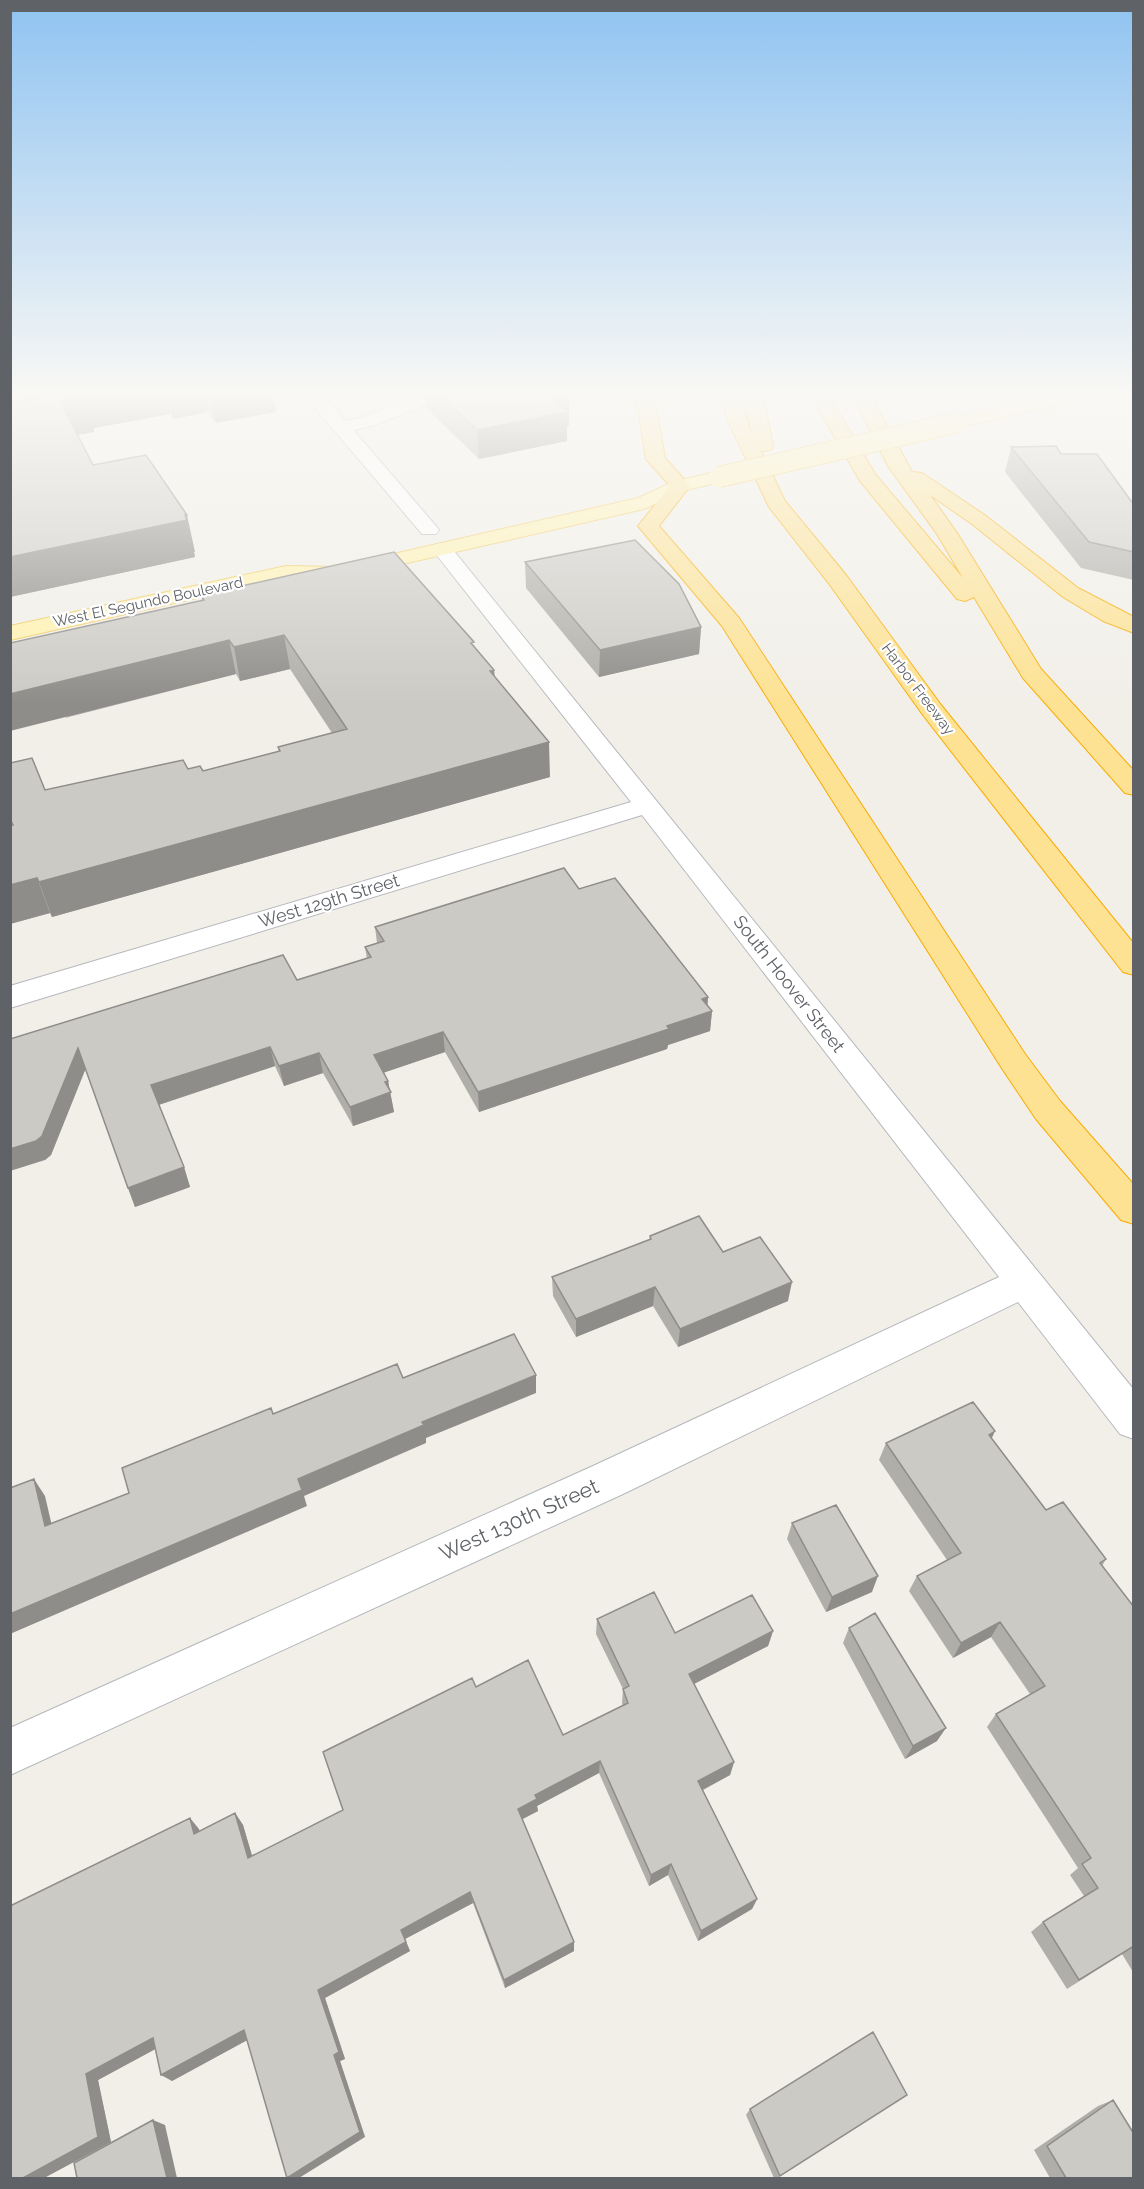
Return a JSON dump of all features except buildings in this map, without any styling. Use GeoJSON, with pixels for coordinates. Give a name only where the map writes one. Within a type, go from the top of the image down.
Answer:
{"type":"FeatureCollection","features":[{"type":"Feature","properties":{"kind":"highway"},"geometry":{"type":"LineString","coordinates":[[670,498],[648,526],[731,623],[1008,1052],[1048,1110],[1134,1210]]}},
{"type":"Feature","properties":{"kind":"highway","name":"Harbor Freeway"},"geometry":{"type":"LineString","coordinates":[[774,498],[838,580],[932,710],[1134,965]]}},
{"type":"Feature","properties":{"kind":"highway"},"geometry":{"type":"LineString","coordinates":[[775,498],[776,503]]}},
{"type":"Feature","properties":{"kind":"highway"},"geometry":{"type":"LineString","coordinates":[[885,498],[1031,673],[1134,787]]}},
{"type":"Feature","properties":{"kind":"highway"},"geometry":{"type":"LineString","coordinates":[[922,498],[947,533],[1031,673]]}},
{"type":"Feature","properties":{"kind":"highway"},"geometry":{"type":"LineString","coordinates":[[946,498],[979,520],[1066,593],[1113,618],[1134,626]]}},
{"type":"Feature","properties":{"kind":"main road","name":"West El Segundo Boulevard"},"geometry":{"type":"LineString","coordinates":[[406,534],[441,534],[644,503],[654,498]]}},
{"type":"Feature","properties":{"kind":"main road","name":"West El Segundo Boulevard"},"geometry":{"type":"LineString","coordinates":[[10,633],[286,572],[337,573],[441,534]]}},
{"type":"Feature","properties":{"kind":"main road","name":"West El Segundo Boulevard"},"geometry":{"type":"LineString","coordinates":[[286,572],[324,553]]}},
{"type":"Feature","properties":{"kind":"street","name":"South Hoover Street"},"geometry":{"type":"LineString","coordinates":[[408,498],[441,534],[648,805],[1134,1421]]}},
{"type":"Feature","properties":{"kind":"street","name":"West 129th Street"},"geometry":{"type":"LineString","coordinates":[[10,997],[648,805]]}},
{"type":"Feature","properties":{"kind":"street","name":"West 130th Street"},"geometry":{"type":"LineString","coordinates":[[10,1752],[608,1480],[1024,1282]]}}]}
